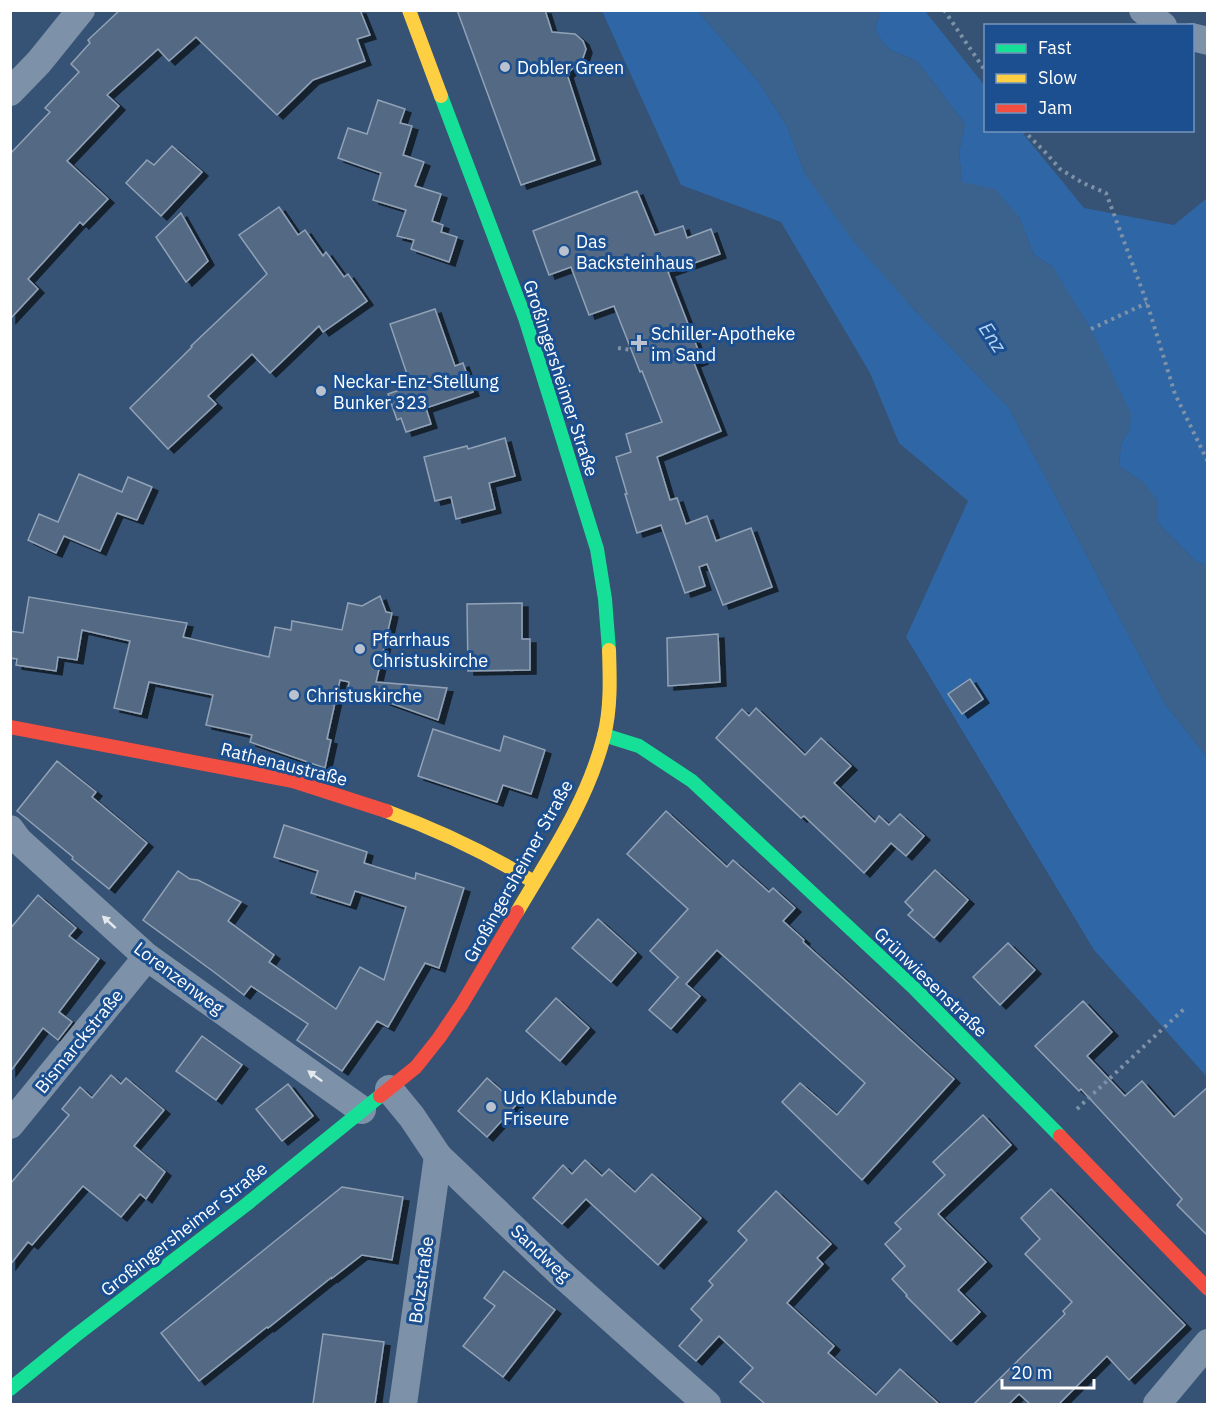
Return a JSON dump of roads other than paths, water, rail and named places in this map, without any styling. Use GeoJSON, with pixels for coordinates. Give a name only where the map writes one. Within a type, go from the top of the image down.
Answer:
{"type":"FeatureCollection","features":[{"type":"Feature","properties":{"kind":"main road","name":"Großingersheimer Straße"},"geometry":{"type":"LineString","coordinates":[[10,1389],[247,1204],[416,1067],[439,1038],[501,941],[574,814],[591,778],[604,735],[610,694],[609,650],[605,599],[597,549],[525,318],[409,10]]}},
{"type":"Feature","properties":{"kind":"main road","name":"Rathenaustraße"},"geometry":{"type":"LineString","coordinates":[[10,727],[293,781],[334,793],[461,841],[534,882]]}},
{"type":"Feature","properties":{"kind":"main road","name":"Grünwiesenstraße"},"geometry":{"type":"LineString","coordinates":[[604,735],[639,746],[692,781],[915,989],[1208,1289]]}},
{"type":"Feature","properties":{"kind":"street"},"geometry":{"type":"LineString","coordinates":[[10,92],[39,62],[81,10]]}},
{"type":"Feature","properties":{"kind":"street"},"geometry":{"type":"LineString","coordinates":[[1143,10],[1160,24]]}},
{"type":"Feature","properties":{"kind":"street","name":"Lorenzenweg"},"geometry":{"type":"LineString","coordinates":[[10,829],[18,840],[147,957],[362,1110]]}},
{"type":"Feature","properties":{"kind":"street","name":"Bismarckstraße"},"geometry":{"type":"LineString","coordinates":[[10,1125],[147,957]]}},
{"type":"Feature","properties":{"kind":"street","name":"Sandweg"},"geometry":{"type":"LineString","coordinates":[[388,1089],[412,1117],[438,1155],[558,1270],[707,1404]]}},
{"type":"Feature","properties":{"kind":"street","name":"Bolzstraße"},"geometry":{"type":"LineString","coordinates":[[403,1404],[438,1155]]}},
{"type":"Feature","properties":{"kind":"street"},"geometry":{"type":"LineString","coordinates":[[1157,1404],[1208,1343]]}},
{"type":"Feature","properties":{"kind":"water","name":"Enz"},"geometry":{"type":"Polygon","coordinates":[[[698,11],[881,11],[875,28],[881,40],[890,50],[917,61],[965,124],[959,152],[962,182],[995,189],[1019,217],[1034,255],[1052,266],[1091,329],[1131,414],[1130,428],[1121,444],[1119,466],[1144,483],[1158,501],[1157,522],[1194,560],[1207,566],[1207,757],[1165,704],[1009,408],[911,306],[853,241],[805,174],[788,128],[758,81],[698,11]]]}},
{"type":"Feature","properties":{"kind":"place","name":"Dobler Green"},"geometry":{"type":"Point","coordinates":[505,67]}},
{"type":"Feature","properties":{"kind":"place","name":"Das Backsteinhaus"},"geometry":{"type":"Point","coordinates":[564,251]}},
{"type":"Feature","properties":{"kind":"place","name":"Schiller-Apotheke im Sand"},"geometry":{"type":"Point","coordinates":[639,343]}},
{"type":"Feature","properties":{"kind":"place","name":"Neckar-Enz-Stellung Bunker 323"},"geometry":{"type":"Point","coordinates":[321,391]}},
{"type":"Feature","properties":{"kind":"place","name":"Pfarrhaus Christuskirche"},"geometry":{"type":"Point","coordinates":[360,649]}},
{"type":"Feature","properties":{"kind":"place","name":"Christuskirche"},"geometry":{"type":"Point","coordinates":[294,695]}},
{"type":"Feature","properties":{"kind":"place","name":"Udo Klabunde Friseure"},"geometry":{"type":"Point","coordinates":[491,1107]}}]}
